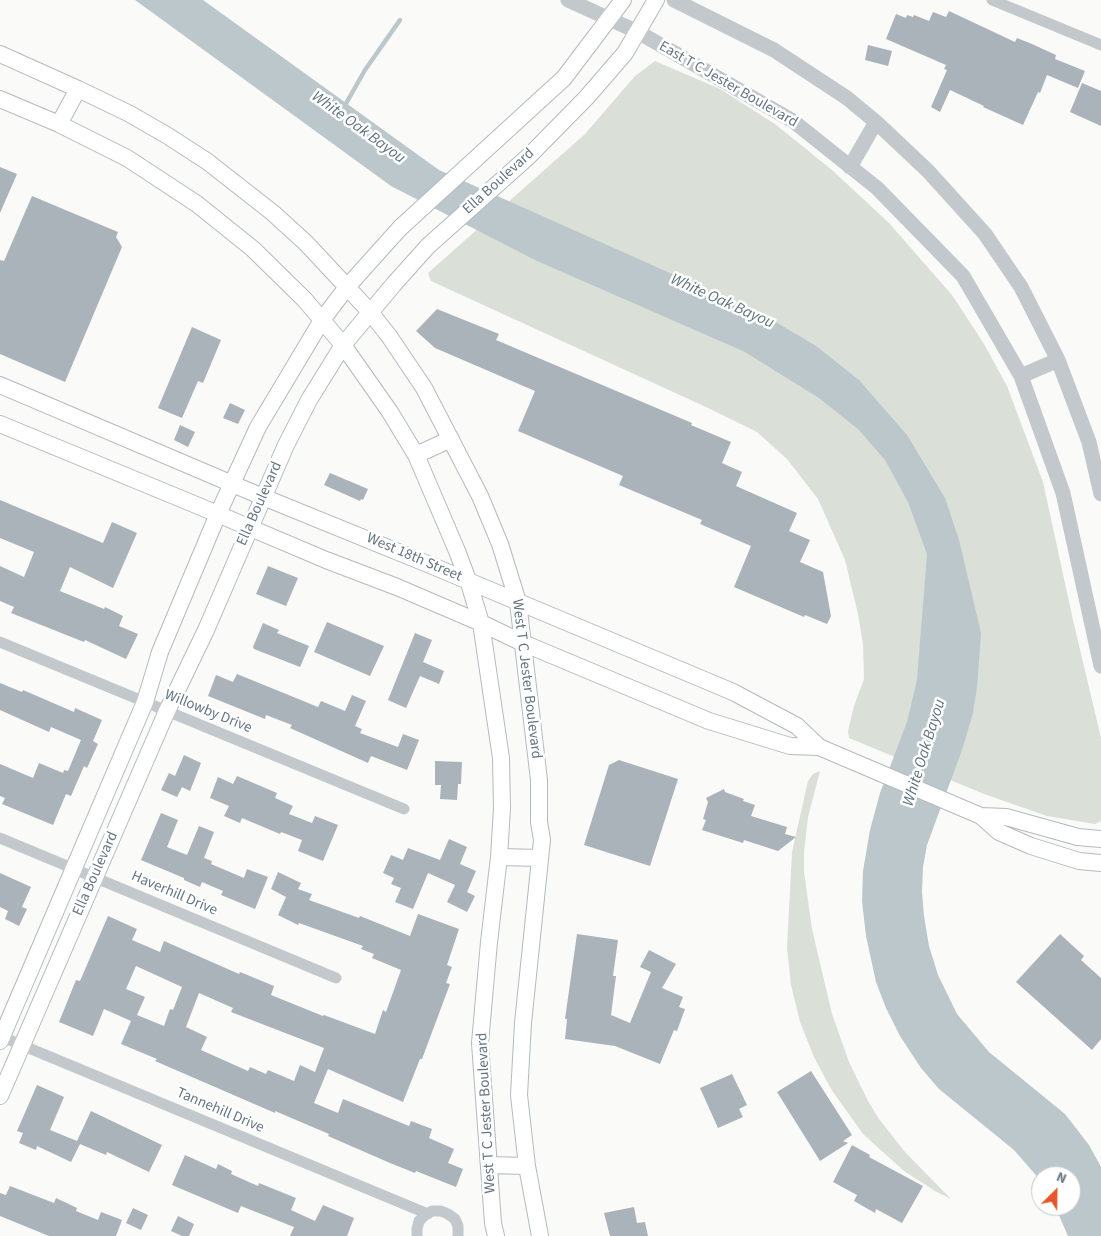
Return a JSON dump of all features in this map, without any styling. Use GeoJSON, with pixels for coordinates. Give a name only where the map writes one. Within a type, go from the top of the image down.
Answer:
{"type":"FeatureCollection","features":[{"type":"Feature","properties":{"kind":"main road","name":"Ella Boulevard"},"geometry":{"type":"LineString","coordinates":[[1,1038],[145,702],[160,652],[218,514],[258,427],[322,320],[347,287],[400,228],[564,78],[623,0]]}},
{"type":"Feature","properties":{"kind":"main road","name":"Ella Boulevard"},"geometry":{"type":"LineString","coordinates":[[0,1096],[166,711],[206,630],[286,445],[306,406],[343,345],[370,312],[428,246],[529,156],[587,97],[625,53],[656,0]]}},
{"type":"Feature","properties":{"kind":"main road","name":"West T C Jester Boulevard"},"geometry":{"type":"LineString","coordinates":[[0,54],[130,114],[168,136],[220,171],[274,213],[306,243],[370,312],[424,388],[480,496],[500,544],[518,602],[539,780],[542,840],[523,1023],[519,1095],[527,1166],[540,1236]]}},
{"type":"Feature","properties":{"kind":"main road"},"geometry":{"type":"LineString","coordinates":[[59,124],[78,89]]}},
{"type":"Feature","properties":{"kind":"main road","name":"West T C Jester Boulevard"},"geometry":{"type":"LineString","coordinates":[[0,99],[59,124],[126,158],[197,204],[253,249],[281,275],[343,345],[390,412],[416,456],[468,580],[481,623],[501,758],[502,808],[499,857],[480,1043],[493,1222],[496,1236]]}},
{"type":"Feature","properties":{"kind":"main road","name":"West 18th Street"},"geometry":{"type":"LineString","coordinates":[[0,385],[263,497],[468,580],[734,692],[798,726],[819,747]]}},
{"type":"Feature","properties":{"kind":"main road","name":"West 18th Street"},"geometry":{"type":"LineString","coordinates":[[0,424],[326,560],[397,587],[523,643],[709,721],[790,746],[819,747],[977,814]]}},
{"type":"Feature","properties":{"kind":"main road"},"geometry":{"type":"LineString","coordinates":[[416,456],[451,439]]}},
{"type":"Feature","properties":{"kind":"main road"},"geometry":{"type":"LineString","coordinates":[[977,814],[1006,817],[1078,836],[1101,839]]}},
{"type":"Feature","properties":{"kind":"main road"},"geometry":{"type":"LineString","coordinates":[[977,814],[1000,832],[1031,846],[1080,861],[1101,863]]}},
{"type":"Feature","properties":{"kind":"main road"},"geometry":{"type":"LineString","coordinates":[[499,857],[540,858]]}},
{"type":"Feature","properties":{"kind":"main road"},"geometry":{"type":"LineString","coordinates":[[489,1165],[527,1166]]}},
{"type":"Feature","properties":{"kind":"street","name":"East T C Jester Boulevard"},"geometry":{"type":"LineString","coordinates":[[568,0],[638,32],[793,121],[877,188],[963,276],[1021,376],[1063,492],[1095,618],[1101,666]]}},
{"type":"Feature","properties":{"kind":"street"},"geometry":{"type":"LineString","coordinates":[[674,0],[774,50],[848,98],[928,171],[984,234],[1021,287],[1058,360],[1089,442],[1101,494]]}},
{"type":"Feature","properties":{"kind":"street"},"geometry":{"type":"LineString","coordinates":[[992,0],[1101,45]]}},
{"type":"Feature","properties":{"kind":"street"},"geometry":{"type":"LineString","coordinates":[[850,167],[876,122]]}},
{"type":"Feature","properties":{"kind":"street"},"geometry":{"type":"LineString","coordinates":[[1021,376],[1058,360]]}},
{"type":"Feature","properties":{"kind":"street","name":"Willowby Drive"},"geometry":{"type":"LineString","coordinates":[[0,642],[404,809]]}},
{"type":"Feature","properties":{"kind":"street","name":"Haverhill Drive"},"geometry":{"type":"LineString","coordinates":[[0,838],[336,978]]}},
{"type":"Feature","properties":{"kind":"street","name":"Tannehill Drive"},"geometry":{"type":"LineString","coordinates":[[1,1038],[21,1044],[428,1214],[441,1211],[448,1214],[458,1226],[458,1236]]}},
{"type":"Feature","properties":{"kind":"street"},"geometry":{"type":"LineString","coordinates":[[417,1236],[420,1221],[428,1214]]}},
{"type":"Feature","properties":{"kind":"shaded area"},"geometry":{"type":"Polygon","coordinates":[[[655,61],[720,89],[775,124],[832,170],[889,223],[952,295],[984,344],[1007,386],[1043,482],[1101,738],[1101,821],[1095,824],[1047,816],[984,794],[849,738],[848,731],[854,706],[864,679],[863,644],[858,614],[845,560],[818,499],[787,459],[757,432],[431,281],[428,273],[585,134],[635,76],[655,61]]]}},
{"type":"Feature","properties":{"kind":"shaded area"},"geometry":{"type":"Polygon","coordinates":[[[820,771],[808,817],[804,872],[812,929],[832,1014],[849,1062],[879,1119],[905,1152],[951,1199],[904,1171],[863,1134],[831,1089],[814,1057],[800,1022],[791,985],[787,948],[792,852],[808,781],[813,774],[820,771]]]}},
{"type":"Feature","properties":{"kind":"water","name":"White Oak Bayou"},"geometry":{"type":"Polygon","coordinates":[[[135,0],[203,0],[439,170],[764,315],[816,346],[859,380],[907,435],[945,498],[959,540],[981,633],[973,713],[962,750],[927,845],[923,867],[922,892],[929,946],[938,975],[957,1014],[989,1052],[1065,1114],[1089,1145],[1101,1167],[1101,1236],[1068,1236],[1059,1216],[1081,1216],[1081,1166],[1031,1166],[1031,1170],[1014,1150],[939,1089],[921,1068],[900,1036],[876,982],[866,936],[862,901],[863,871],[870,830],[880,793],[907,722],[917,680],[927,554],[908,502],[885,460],[858,429],[819,398],[745,352],[535,260],[391,186],[135,0]]]}},
{"type":"Feature","properties":{"kind":"building"},"geometry":{"type":"Polygon","coordinates":[[[949,11],[1015,42],[1017,38],[1032,44],[1056,55],[1055,59],[1085,71],[1078,88],[1047,75],[1023,125],[950,90],[940,112],[931,107],[947,70],[944,69],[946,65],[886,39],[896,14],[906,18],[907,15],[913,17],[914,15],[929,21],[933,12],[946,17],[949,11]]]}},
{"type":"Feature","properties":{"kind":"building"},"geometry":{"type":"Polygon","coordinates":[[[868,45],[892,51],[888,66],[865,60],[868,45]]]}},
{"type":"Feature","properties":{"kind":"building"},"geometry":{"type":"Polygon","coordinates":[[[1082,83],[1101,91],[1101,126],[1070,112],[1082,83]]]}},
{"type":"Feature","properties":{"kind":"building"},"geometry":{"type":"Polygon","coordinates":[[[0,167],[17,174],[0,213],[0,167]]]}},
{"type":"Feature","properties":{"kind":"building"},"geometry":{"type":"Polygon","coordinates":[[[32,196],[118,232],[116,237],[122,247],[65,382],[0,354],[0,260],[4,261],[32,196]]]}},
{"type":"Feature","properties":{"kind":"building"},"geometry":{"type":"Polygon","coordinates":[[[437,309],[499,334],[496,340],[692,423],[691,425],[731,442],[722,463],[742,472],[736,486],[797,513],[789,531],[810,540],[800,562],[823,572],[831,616],[827,624],[805,615],[804,617],[734,587],[751,546],[700,524],[702,520],[619,485],[623,476],[518,431],[535,391],[435,348],[416,331],[437,309]]]}},
{"type":"Feature","properties":{"kind":"building"},"geometry":{"type":"Polygon","coordinates":[[[192,327],[221,340],[203,383],[198,381],[182,418],[158,408],[192,327]]]}},
{"type":"Feature","properties":{"kind":"building"},"geometry":{"type":"Polygon","coordinates":[[[230,403],[245,410],[238,424],[223,418],[230,403]]]}},
{"type":"Feature","properties":{"kind":"building"},"geometry":{"type":"Polygon","coordinates":[[[180,425],[195,432],[188,447],[174,440],[180,425]]]}},
{"type":"Feature","properties":{"kind":"building"},"geometry":{"type":"Polygon","coordinates":[[[330,473],[368,489],[363,500],[361,499],[360,501],[324,485],[330,473]]]}},
{"type":"Feature","properties":{"kind":"building"},"geometry":{"type":"Polygon","coordinates":[[[0,500],[103,543],[112,522],[137,533],[113,588],[70,567],[60,591],[104,609],[105,607],[123,616],[119,626],[138,634],[126,659],[85,640],[84,642],[11,613],[14,607],[0,601],[0,566],[24,577],[34,552],[0,538],[0,500]]]}},
{"type":"Feature","properties":{"kind":"building"},"geometry":{"type":"Polygon","coordinates":[[[268,566],[298,578],[286,606],[256,594],[268,566]]]}},
{"type":"Feature","properties":{"kind":"building"},"geometry":{"type":"Polygon","coordinates":[[[327,622],[384,646],[370,676],[314,652],[327,622]]]}},
{"type":"Feature","properties":{"kind":"building"},"geometry":{"type":"Polygon","coordinates":[[[263,623],[279,630],[277,633],[309,646],[300,667],[254,649],[253,647],[263,623]]]}},
{"type":"Feature","properties":{"kind":"building"},"geometry":{"type":"Polygon","coordinates":[[[415,633],[432,640],[423,662],[444,671],[439,684],[420,676],[406,708],[388,700],[415,633]]]}},
{"type":"Feature","properties":{"kind":"building"},"geometry":{"type":"Polygon","coordinates":[[[237,674],[318,707],[321,701],[345,711],[352,695],[366,701],[355,726],[362,729],[360,733],[398,747],[403,734],[419,740],[407,770],[371,756],[368,763],[290,728],[292,725],[266,715],[265,719],[208,696],[216,675],[233,682],[237,674]]]}},
{"type":"Feature","properties":{"kind":"building"},"geometry":{"type":"Polygon","coordinates":[[[0,683],[22,692],[23,690],[74,712],[75,708],[102,720],[93,741],[98,744],[87,768],[84,766],[71,796],[66,794],[53,825],[2,804],[5,798],[0,796],[0,764],[33,778],[39,763],[63,773],[64,770],[68,771],[81,740],[51,727],[49,732],[0,710],[0,683]]]}},
{"type":"Feature","properties":{"kind":"building"},"geometry":{"type":"Polygon","coordinates":[[[184,755],[201,763],[190,791],[182,787],[177,797],[161,790],[169,773],[175,776],[184,755]]]}},
{"type":"Feature","properties":{"kind":"building"},"geometry":{"type":"Polygon","coordinates":[[[619,760],[678,779],[650,866],[584,845],[609,765],[619,760]]]}},
{"type":"Feature","properties":{"kind":"building"},"geometry":{"type":"Polygon","coordinates":[[[435,761],[462,762],[461,784],[458,784],[457,800],[440,799],[441,785],[435,785],[435,761]]]}},
{"type":"Feature","properties":{"kind":"building"},"geometry":{"type":"Polygon","coordinates":[[[237,776],[277,793],[275,798],[293,806],[289,814],[312,823],[315,816],[338,825],[323,861],[298,851],[302,840],[281,832],[280,834],[242,818],[240,823],[224,816],[229,806],[210,798],[218,777],[233,784],[237,776]]]}},
{"type":"Feature","properties":{"kind":"building"},"geometry":{"type":"Polygon","coordinates":[[[724,789],[725,792],[755,805],[751,816],[787,827],[785,834],[796,837],[778,851],[744,840],[743,843],[702,830],[706,820],[703,819],[708,802],[706,798],[724,789]]]}},
{"type":"Feature","properties":{"kind":"building"},"geometry":{"type":"Polygon","coordinates":[[[161,813],[178,820],[167,847],[187,855],[199,826],[214,832],[204,858],[212,861],[211,864],[244,878],[247,869],[268,877],[255,909],[221,895],[223,891],[202,882],[200,887],[184,880],[184,878],[141,860],[161,813]]]}},
{"type":"Feature","properties":{"kind":"building"},"geometry":{"type":"Polygon","coordinates":[[[449,839],[467,847],[460,864],[476,871],[467,892],[475,896],[467,912],[447,902],[455,885],[428,873],[413,909],[395,902],[401,888],[391,884],[394,878],[383,873],[391,855],[403,860],[408,848],[440,860],[449,839]]]}},
{"type":"Feature","properties":{"kind":"building"},"geometry":{"type":"Polygon","coordinates":[[[278,872],[301,883],[298,889],[312,894],[309,900],[359,918],[360,916],[410,936],[418,914],[459,929],[447,965],[452,967],[446,983],[450,984],[422,1059],[420,1059],[403,1102],[328,1069],[314,1103],[338,1113],[343,1099],[409,1126],[411,1121],[432,1129],[429,1138],[454,1149],[448,1163],[463,1169],[456,1187],[390,1163],[328,1136],[329,1134],[275,1111],[275,1113],[155,1061],[157,1059],[121,1044],[131,1021],[104,1009],[93,1036],[59,1022],[76,980],[80,981],[108,916],[137,929],[132,940],[160,952],[164,941],[239,974],[240,972],[274,986],[271,995],[375,1034],[383,1010],[386,1012],[401,970],[372,958],[374,954],[361,949],[363,946],[299,923],[298,925],[278,915],[286,897],[271,889],[278,872]],[[136,966],[126,989],[145,997],[137,1015],[164,1026],[170,1009],[173,1010],[182,987],[136,966]],[[199,993],[186,1027],[207,1037],[201,1050],[248,1071],[250,1067],[266,1074],[268,1070],[294,1081],[300,1065],[315,1072],[324,1048],[231,1012],[233,1008],[199,993]]]}},
{"type":"Feature","properties":{"kind":"building"},"geometry":{"type":"Polygon","coordinates":[[[0,873],[31,887],[22,907],[27,909],[19,926],[5,919],[8,911],[0,907],[0,873]]]}},
{"type":"Feature","properties":{"kind":"building"},"geometry":{"type":"Polygon","coordinates":[[[577,934],[618,940],[613,976],[616,976],[611,1015],[630,1023],[651,972],[640,967],[649,950],[676,964],[662,988],[683,997],[679,1007],[685,1009],[677,1031],[674,1030],[660,1064],[615,1046],[565,1039],[567,1019],[565,1019],[577,934]]]}},
{"type":"Feature","properties":{"kind":"building"},"geometry":{"type":"Polygon","coordinates":[[[1060,934],[1084,956],[1081,960],[1101,978],[1101,1039],[1092,1050],[1016,982],[1060,934]]]}},
{"type":"Feature","properties":{"kind":"building"},"geometry":{"type":"Polygon","coordinates":[[[811,1071],[852,1135],[843,1141],[848,1143],[820,1161],[777,1092],[811,1071]]]}},
{"type":"Feature","properties":{"kind":"building"},"geometry":{"type":"Polygon","coordinates":[[[732,1074],[747,1105],[739,1109],[743,1117],[718,1128],[700,1088],[732,1074]]]}},
{"type":"Feature","properties":{"kind":"building"},"geometry":{"type":"Polygon","coordinates":[[[37,1085],[64,1097],[50,1130],[77,1141],[91,1111],[162,1145],[149,1172],[107,1152],[106,1155],[80,1144],[71,1162],[37,1146],[36,1150],[19,1143],[23,1133],[17,1131],[37,1085]]]}},
{"type":"Feature","properties":{"kind":"building"},"geometry":{"type":"Polygon","coordinates":[[[852,1145],[870,1155],[869,1157],[923,1186],[902,1223],[876,1209],[875,1213],[854,1201],[857,1195],[833,1182],[852,1145]]]}},
{"type":"Feature","properties":{"kind":"building"},"geometry":{"type":"Polygon","coordinates":[[[185,1155],[216,1169],[218,1164],[232,1171],[231,1174],[258,1186],[259,1183],[296,1198],[291,1210],[315,1221],[323,1205],[354,1218],[347,1236],[290,1236],[294,1227],[241,1206],[238,1213],[172,1185],[185,1155]]]}},
{"type":"Feature","properties":{"kind":"building"},"geometry":{"type":"Polygon","coordinates":[[[10,1186],[54,1203],[56,1198],[77,1208],[76,1211],[98,1220],[101,1212],[122,1220],[116,1236],[49,1236],[0,1216],[0,1193],[6,1195],[10,1186]]]}},
{"type":"Feature","properties":{"kind":"building"},"geometry":{"type":"Polygon","coordinates":[[[634,1207],[637,1223],[645,1222],[648,1236],[610,1236],[604,1213],[634,1207]]]}},
{"type":"Feature","properties":{"kind":"building"},"geometry":{"type":"Polygon","coordinates":[[[133,1208],[148,1215],[141,1230],[126,1223],[133,1208]]]}},
{"type":"Feature","properties":{"kind":"building"},"geometry":{"type":"Polygon","coordinates":[[[178,1216],[194,1224],[189,1236],[182,1236],[171,1231],[178,1216]]]}},
{"type":"Feature","properties":{"kind":"waterway","name":"White Oak Bayou"},"geometry":{"type":"LineString","coordinates":[[344,107],[365,70],[400,20]]}}]}
